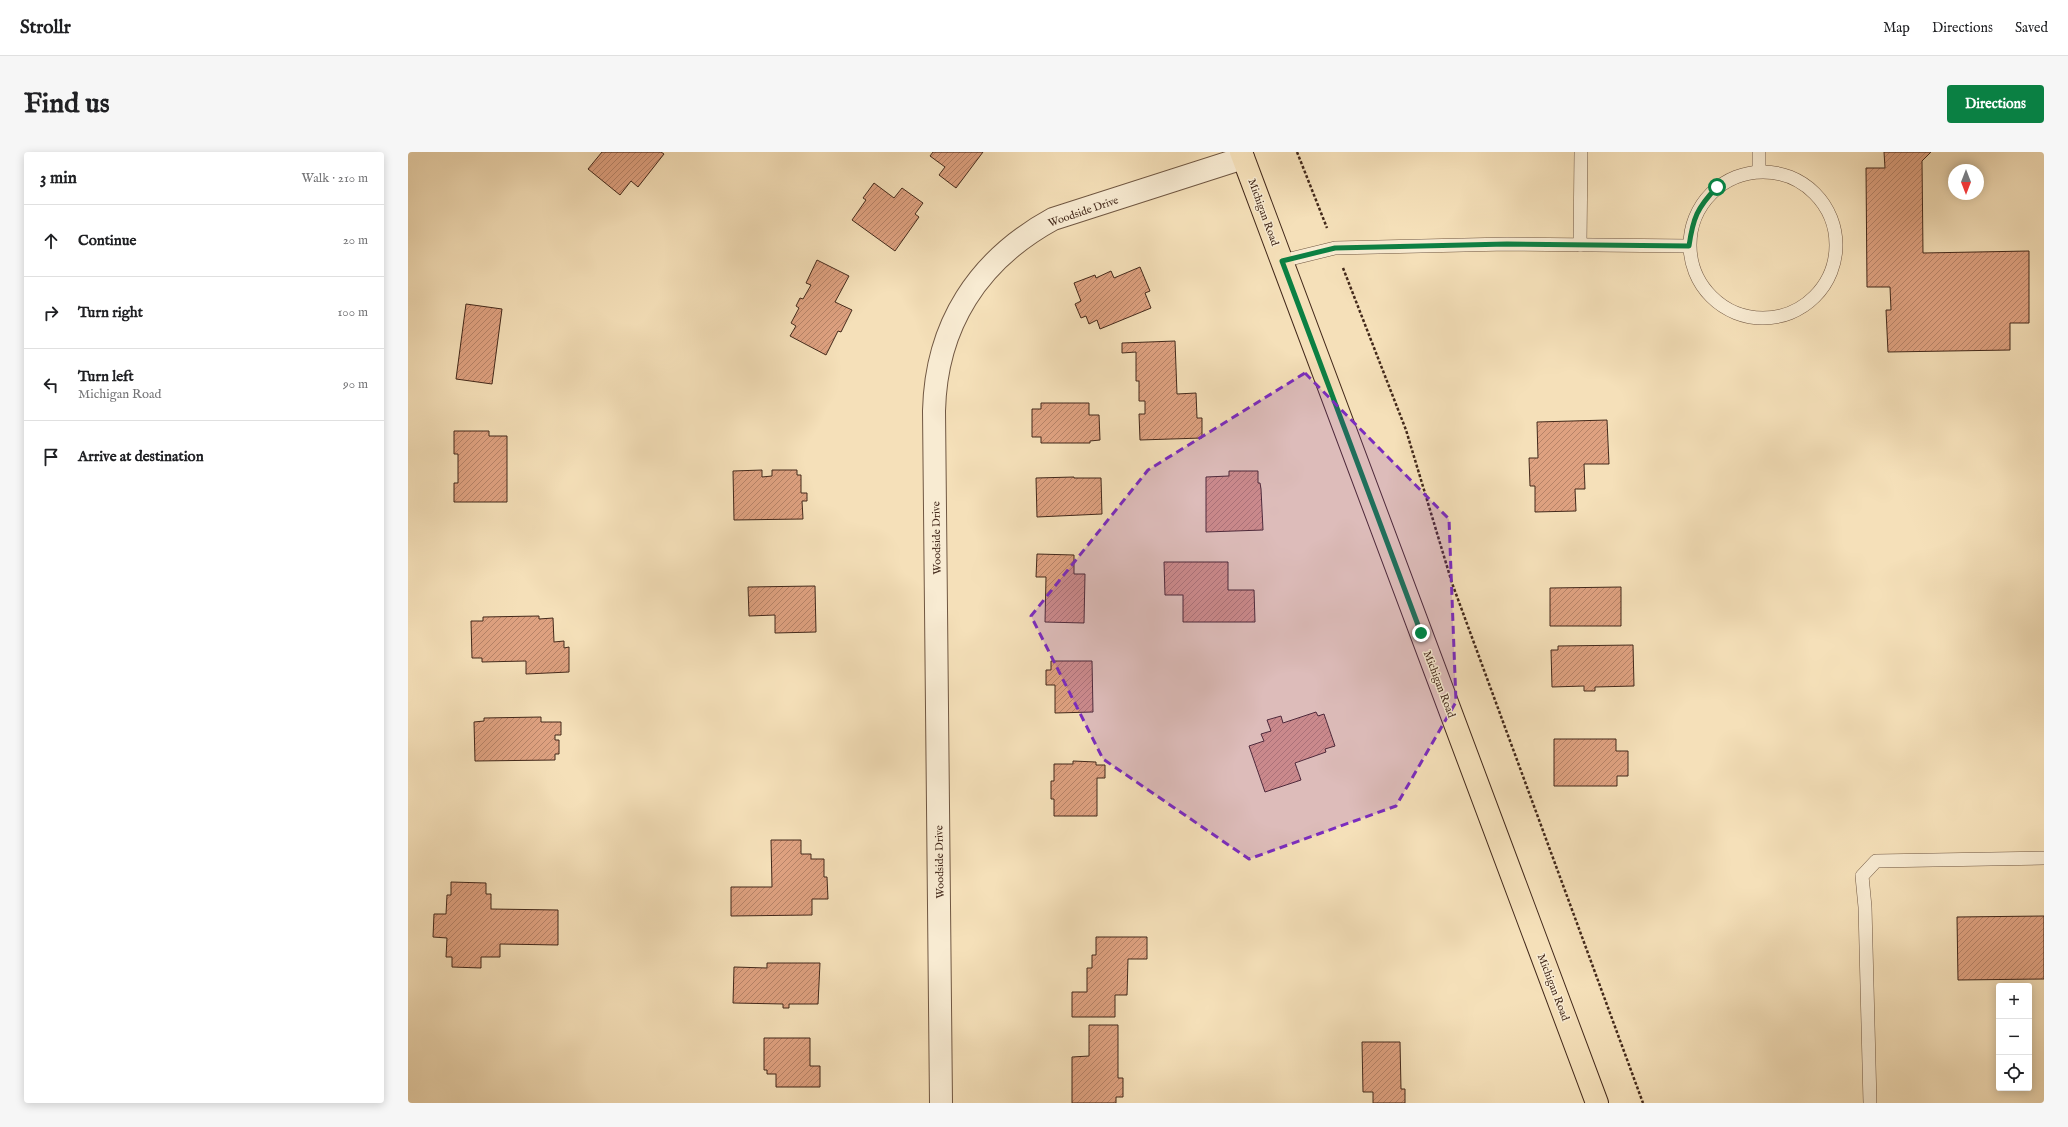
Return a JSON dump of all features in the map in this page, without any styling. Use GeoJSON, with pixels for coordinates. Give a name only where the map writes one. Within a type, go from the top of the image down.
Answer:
{"type":"FeatureCollection","features":[{"type":"Feature","properties":{"kind":"main road","name":"Michigan Road"},"geometry":{"type":"LineString","coordinates":[[1242,155],[1597,1103]]}},
{"type":"Feature","properties":{"kind":"street","name":"Woodside Drive"},"geometry":{"type":"LineString","coordinates":[[942,1103],[934,411],[938,371],[944,346],[959,309],[973,285],[999,256],[1031,231],[1053,219],[1242,155]]}},
{"type":"Feature","properties":{"kind":"lane"},"geometry":{"type":"LineString","coordinates":[[1580,245],[1581,152]]}},
{"type":"Feature","properties":{"kind":"lane"},"geometry":{"type":"LineString","coordinates":[[1759,152],[1759,171]]}},
{"type":"Feature","properties":{"kind":"lane"},"geometry":{"type":"LineString","coordinates":[[1759,171],[1784,174],[1807,185],[1824,202],[1835,225],[1838,250],[1831,274],[1818,295],[1798,310],[1774,318],[1749,318],[1725,308],[1706,292],[1694,271],[1689,246],[1692,224],[1702,203],[1717,187],[1724,183],[1737,176],[1759,171]]}},
{"type":"Feature","properties":{"kind":"lane"},"geometry":{"type":"LineString","coordinates":[[1282,261],[1335,248],[1507,244],[1689,246]]}},
{"type":"Feature","properties":{"kind":"lane"},"geometry":{"type":"LineString","coordinates":[[1870,1103],[1865,908],[1862,876],[1876,861],[2044,858]]}},
{"type":"Feature","properties":{"kind":"path"},"geometry":{"type":"LineString","coordinates":[[1297,152],[1406,430],[1452,583],[1643,1103]]}},
{"type":"Feature","properties":{"kind":"highlighted area"},"geometry":{"type":"Polygon","coordinates":[[[1305,373],[1449,519],[1456,702],[1396,806],[1249,859],[1103,759],[1031,616],[1148,470],[1305,373]]]}},
{"type":"Feature","properties":{"kind":"building"},"geometry":{"type":"Polygon","coordinates":[[[602,152],[661,152],[664,154],[638,187],[631,181],[620,195],[588,169],[602,152]]]}},
{"type":"Feature","properties":{"kind":"building"},"geometry":{"type":"Polygon","coordinates":[[[933,152],[983,152],[956,188],[939,175],[945,167],[930,156],[933,152]]]}},
{"type":"Feature","properties":{"kind":"building"},"geometry":{"type":"Polygon","coordinates":[[[1884,152],[1931,152],[1922,161],[1923,253],[2029,251],[2029,323],[2010,323],[2010,350],[1888,352],[1886,310],[1891,310],[1890,287],[1867,287],[1866,168],[1885,168],[1884,152]]]}},
{"type":"Feature","properties":{"kind":"building"},"geometry":{"type":"Polygon","coordinates":[[[874,183],[894,198],[902,188],[923,203],[915,214],[919,217],[895,251],[852,220],[866,200],[863,198],[874,183]]]}},
{"type":"Feature","properties":{"kind":"building"},"geometry":{"type":"Polygon","coordinates":[[[817,260],[849,276],[835,302],[852,310],[841,332],[838,331],[826,355],[790,336],[796,326],[791,323],[799,308],[796,306],[800,298],[803,299],[811,285],[806,283],[817,260]]]}},
{"type":"Feature","properties":{"kind":"building"},"geometry":{"type":"Polygon","coordinates":[[[1140,267],[1150,291],[1145,293],[1151,308],[1100,329],[1097,320],[1089,324],[1086,316],[1081,318],[1075,304],[1081,301],[1074,283],[1095,275],[1096,278],[1111,271],[1114,278],[1140,267]]]}},
{"type":"Feature","properties":{"kind":"building"},"geometry":{"type":"Polygon","coordinates":[[[466,304],[502,309],[492,384],[456,379],[466,304]]]}},
{"type":"Feature","properties":{"kind":"building"},"geometry":{"type":"Polygon","coordinates":[[[1175,341],[1177,394],[1196,393],[1197,418],[1202,418],[1202,438],[1140,440],[1139,414],[1145,414],[1145,401],[1139,401],[1139,381],[1136,381],[1136,352],[1122,353],[1122,343],[1175,341]]]}},
{"type":"Feature","properties":{"kind":"building"},"geometry":{"type":"Polygon","coordinates":[[[1041,403],[1089,403],[1089,415],[1099,415],[1100,440],[1090,441],[1090,443],[1041,443],[1041,437],[1032,437],[1032,409],[1041,409],[1041,403]]]}},
{"type":"Feature","properties":{"kind":"building"},"geometry":{"type":"Polygon","coordinates":[[[1607,420],[1609,464],[1584,464],[1585,489],[1575,489],[1576,511],[1535,512],[1535,486],[1530,486],[1529,458],[1538,458],[1537,422],[1607,420]]]}},
{"type":"Feature","properties":{"kind":"building"},"geometry":{"type":"Polygon","coordinates":[[[454,431],[489,431],[489,436],[507,436],[507,502],[454,502],[454,483],[458,483],[458,454],[454,454],[454,431]]]}},
{"type":"Feature","properties":{"kind":"building"},"geometry":{"type":"Polygon","coordinates":[[[762,470],[762,477],[772,476],[772,470],[797,470],[797,475],[801,475],[801,493],[807,493],[807,501],[802,501],[803,519],[734,520],[733,471],[762,470]]]}},
{"type":"Feature","properties":{"kind":"building"},"geometry":{"type":"Polygon","coordinates":[[[1229,471],[1258,471],[1258,483],[1260,483],[1261,489],[1263,530],[1206,532],[1206,477],[1229,476],[1229,471]]]}},
{"type":"Feature","properties":{"kind":"building"},"geometry":{"type":"Polygon","coordinates":[[[1036,478],[1101,478],[1102,514],[1037,517],[1036,478]]]}},
{"type":"Feature","properties":{"kind":"building"},"geometry":{"type":"Polygon","coordinates":[[[1037,554],[1074,555],[1074,574],[1085,574],[1084,623],[1045,622],[1046,577],[1036,577],[1037,554]]]}},
{"type":"Feature","properties":{"kind":"building"},"geometry":{"type":"Polygon","coordinates":[[[1164,562],[1228,562],[1228,590],[1254,590],[1255,622],[1183,622],[1183,595],[1165,595],[1164,562]]]}},
{"type":"Feature","properties":{"kind":"building"},"geometry":{"type":"Polygon","coordinates":[[[815,586],[816,632],[775,633],[775,615],[749,616],[748,587],[815,586]]]}},
{"type":"Feature","properties":{"kind":"building"},"geometry":{"type":"Polygon","coordinates":[[[1621,587],[1621,626],[1550,626],[1550,588],[1621,587]]]}},
{"type":"Feature","properties":{"kind":"building"},"geometry":{"type":"Polygon","coordinates":[[[539,616],[539,619],[553,618],[554,642],[564,641],[564,648],[569,647],[569,672],[526,674],[526,661],[482,662],[482,658],[472,658],[471,621],[483,621],[483,617],[539,616]]]}},
{"type":"Feature","properties":{"kind":"building"},"geometry":{"type":"Polygon","coordinates":[[[1633,645],[1634,686],[1595,687],[1595,691],[1584,691],[1584,686],[1552,687],[1551,650],[1558,650],[1558,646],[1633,645]]]}},
{"type":"Feature","properties":{"kind":"building"},"geometry":{"type":"Polygon","coordinates":[[[1051,661],[1092,661],[1093,712],[1055,713],[1055,685],[1046,685],[1046,670],[1051,670],[1051,661]]]}},
{"type":"Feature","properties":{"kind":"building"},"geometry":{"type":"Polygon","coordinates":[[[1316,712],[1318,716],[1324,714],[1335,746],[1325,749],[1326,752],[1295,763],[1301,780],[1265,792],[1249,746],[1264,741],[1261,734],[1271,731],[1267,720],[1281,716],[1283,723],[1316,712]]]}},
{"type":"Feature","properties":{"kind":"building"},"geometry":{"type":"Polygon","coordinates":[[[541,717],[541,722],[561,722],[561,735],[555,735],[555,740],[559,740],[559,754],[555,754],[555,760],[475,761],[474,722],[484,721],[484,718],[541,717]]]}},
{"type":"Feature","properties":{"kind":"building"},"geometry":{"type":"Polygon","coordinates":[[[1554,739],[1616,739],[1616,751],[1628,751],[1628,776],[1617,776],[1617,786],[1554,786],[1554,739]]]}},
{"type":"Feature","properties":{"kind":"building"},"geometry":{"type":"Polygon","coordinates":[[[1073,761],[1096,762],[1096,765],[1105,765],[1105,778],[1097,778],[1097,816],[1054,816],[1054,799],[1051,799],[1051,781],[1054,781],[1054,764],[1073,764],[1073,761]]]}},
{"type":"Feature","properties":{"kind":"building"},"geometry":{"type":"Polygon","coordinates":[[[771,840],[801,840],[801,854],[811,854],[811,859],[824,859],[824,877],[827,877],[828,899],[812,899],[812,915],[731,916],[731,887],[772,887],[771,840]]]}},
{"type":"Feature","properties":{"kind":"building"},"geometry":{"type":"Polygon","coordinates":[[[451,882],[486,883],[486,894],[491,894],[491,909],[558,910],[558,945],[500,944],[500,957],[481,957],[481,968],[452,967],[452,957],[446,957],[447,938],[433,937],[434,914],[446,914],[447,895],[451,895],[451,882]]]}},
{"type":"Feature","properties":{"kind":"building"},"geometry":{"type":"Polygon","coordinates":[[[2044,916],[2044,979],[1958,980],[1957,917],[2044,916]]]}},
{"type":"Feature","properties":{"kind":"building"},"geometry":{"type":"Polygon","coordinates":[[[1096,937],[1147,937],[1147,959],[1128,959],[1127,995],[1115,995],[1115,1017],[1072,1017],[1072,992],[1087,992],[1087,968],[1092,968],[1092,955],[1096,955],[1096,937]]]}},
{"type":"Feature","properties":{"kind":"building"},"geometry":{"type":"Polygon","coordinates":[[[767,963],[820,963],[818,1004],[789,1004],[789,1008],[783,1008],[783,1004],[733,1003],[734,967],[767,968],[767,963]]]}},
{"type":"Feature","properties":{"kind":"building"},"geometry":{"type":"Polygon","coordinates":[[[1089,1025],[1118,1025],[1118,1078],[1123,1078],[1123,1097],[1116,1097],[1116,1103],[1072,1103],[1072,1057],[1089,1056],[1089,1025]]]}},
{"type":"Feature","properties":{"kind":"building"},"geometry":{"type":"Polygon","coordinates":[[[764,1038],[810,1038],[810,1066],[820,1066],[820,1087],[776,1087],[776,1074],[767,1074],[767,1070],[764,1070],[764,1038]]]}},
{"type":"Feature","properties":{"kind":"building"},"geometry":{"type":"Polygon","coordinates":[[[1362,1042],[1400,1042],[1401,1089],[1405,1089],[1405,1103],[1373,1103],[1373,1092],[1363,1092],[1362,1042]]]}},
{"type":"Feature","properties":{"kind":"route"},"geometry":{"type":"LineString","coordinates":[[1421,633],[1282,261],[1335,248],[1507,244],[1689,246],[1692,224],[1702,203],[1717,187]]}}]}
